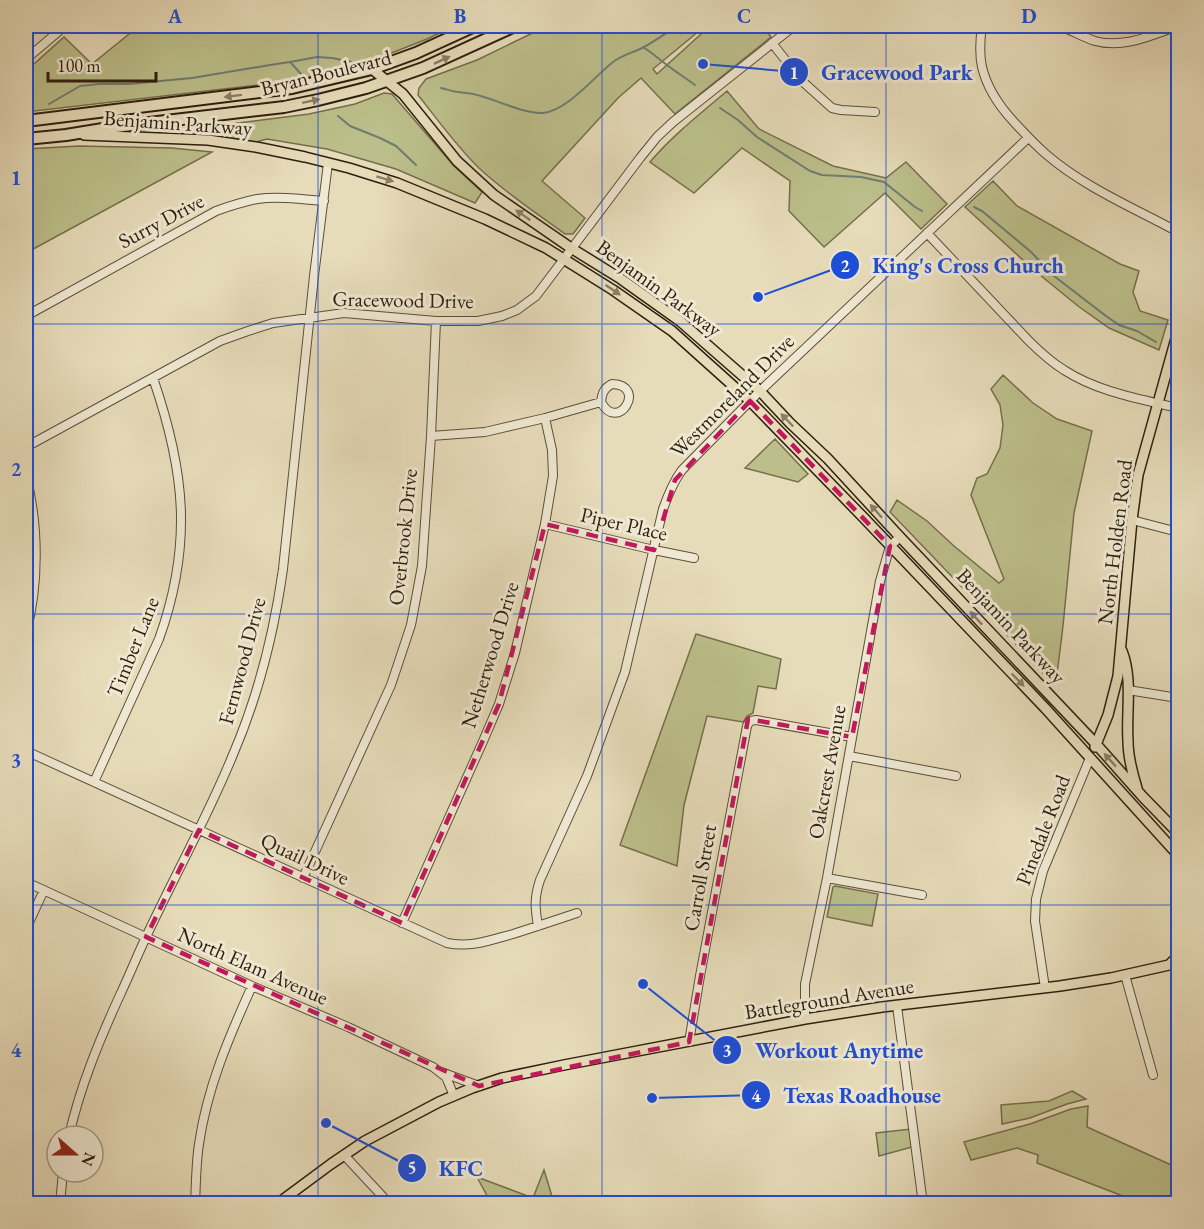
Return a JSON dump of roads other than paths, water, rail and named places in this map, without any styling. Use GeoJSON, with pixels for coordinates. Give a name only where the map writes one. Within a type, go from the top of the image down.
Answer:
{"type":"FeatureCollection","features":[{"type":"Feature","properties":{"kind":"highway","name":"Bryan Boulevard"},"geometry":{"type":"LineString","coordinates":[[372,69],[416,53],[475,26]]}},
{"type":"Feature","properties":{"kind":"highway","name":"Bryan Boulevard"},"geometry":{"type":"LineString","coordinates":[[66,135],[288,106],[366,88],[423,68],[514,26]]}},
{"type":"Feature","properties":{"kind":"highway","name":"Benjamin Parkway"},"geometry":{"type":"LineString","coordinates":[[26,121],[259,93],[292,88],[372,69]]}},
{"type":"Feature","properties":{"kind":"highway","name":"Benjamin Parkway"},"geometry":{"type":"LineString","coordinates":[[26,139],[66,135]]}},
{"type":"Feature","properties":{"kind":"main road","name":"Benjamin Parkway"},"geometry":{"type":"LineString","coordinates":[[372,69],[403,94],[458,161],[494,195],[680,321],[760,391],[798,432],[828,459],[1179,833]]}},
{"type":"Feature","properties":{"kind":"main road","name":"Benjamin Parkway"},"geometry":{"type":"LineString","coordinates":[[66,135],[208,140],[256,147],[328,163],[397,183],[448,203],[564,258],[672,332],[750,401],[1032,695],[1179,855]]}},
{"type":"Feature","properties":{"kind":"main road","name":"North Holden Road"},"geometry":{"type":"LineString","coordinates":[[1090,758],[1114,694],[1139,467],[1179,331]]}},
{"type":"Feature","properties":{"kind":"main road"},"geometry":{"type":"LineString","coordinates":[[1120,648],[1126,662],[1128,756],[1137,790]]}},
{"type":"Feature","properties":{"kind":"main road","name":"Battleground Avenue"},"geometry":{"type":"LineString","coordinates":[[277,1203],[377,1134],[454,1096],[502,1078],[805,1019],[1081,983],[1174,966],[1179,956]]}},
{"type":"Feature","properties":{"kind":"street"},"geometry":{"type":"LineString","coordinates":[[26,58],[65,26]]}},
{"type":"Feature","properties":{"kind":"street","name":"Gracewood Drive"},"geometry":{"type":"LineString","coordinates":[[26,447],[220,341],[273,323],[344,313],[436,321],[478,321],[517,310],[536,296],[657,137],[794,26]]}},
{"type":"Feature","properties":{"kind":"street"},"geometry":{"type":"LineString","coordinates":[[981,26],[982,69],[992,93],[1028,138],[1048,156],[1092,186],[1179,232]]}},
{"type":"Feature","properties":{"kind":"street"},"geometry":{"type":"LineString","coordinates":[[1059,26],[1095,41],[1119,44],[1179,26]]}},
{"type":"Feature","properties":{"kind":"street"},"geometry":{"type":"LineString","coordinates":[[772,43],[802,81],[832,108],[875,112]]}},
{"type":"Feature","properties":{"kind":"street","name":"Westmoreland Drive"},"geometry":{"type":"LineString","coordinates":[[538,926],[535,904],[540,880],[587,776],[625,672],[663,509],[675,480],[682,470],[760,391],[1028,138]]}},
{"type":"Feature","properties":{"kind":"street","name":"Fernwood Drive"},"geometry":{"type":"LineString","coordinates":[[72,1124],[92,1060],[146,937],[232,757],[253,701],[273,625],[283,569],[328,163]]}},
{"type":"Feature","properties":{"kind":"street","name":"Surry Drive"},"geometry":{"type":"LineString","coordinates":[[26,316],[216,211],[260,199],[287,198],[324,201]]}},
{"type":"Feature","properties":{"kind":"street"},"geometry":{"type":"LineString","coordinates":[[927,233],[1025,337],[1043,355],[1062,369],[1081,380],[1100,387],[1179,408]]}},
{"type":"Feature","properties":{"kind":"street","name":"Overbrook Drive"},"geometry":{"type":"LineString","coordinates":[[303,878],[392,685],[408,636],[422,566],[436,321]]}},
{"type":"Feature","properties":{"kind":"street","name":"Timber Lane"},"geometry":{"type":"LineString","coordinates":[[94,782],[159,639],[167,618],[177,574],[181,497],[173,447],[153,378]]}},
{"type":"Feature","properties":{"kind":"street"},"geometry":{"type":"LineString","coordinates":[[431,436],[485,432],[601,402]]}},
{"type":"Feature","properties":{"kind":"street","name":"Netherwood Drive"},"geometry":{"type":"LineString","coordinates":[[402,923],[484,739],[515,652],[554,476],[552,450],[545,418]]}},
{"type":"Feature","properties":{"kind":"street"},"geometry":{"type":"LineString","coordinates":[[26,476],[35,545],[32,603],[26,633]]}},
{"type":"Feature","properties":{"kind":"street"},"geometry":{"type":"LineString","coordinates":[[1132,520],[1179,532]]}},
{"type":"Feature","properties":{"kind":"street","name":"Piper Place"},"geometry":{"type":"LineString","coordinates":[[545,524],[694,558]]}},
{"type":"Feature","properties":{"kind":"street"},"geometry":{"type":"LineString","coordinates":[[890,546],[900,537]]}},
{"type":"Feature","properties":{"kind":"street","name":"Oakcrest Avenue"},"geometry":{"type":"LineString","coordinates":[[805,1019],[805,984],[881,577],[890,546]]}},
{"type":"Feature","properties":{"kind":"street"},"geometry":{"type":"LineString","coordinates":[[1128,690],[1179,698]]}},
{"type":"Feature","properties":{"kind":"street","name":"Carroll Street"},"geometry":{"type":"LineString","coordinates":[[690,1042],[700,976],[747,726],[750,721],[756,720],[852,736]]}},
{"type":"Feature","properties":{"kind":"street","name":"Quail Drive"},"geometry":{"type":"LineString","coordinates":[[26,751],[447,943],[456,945],[483,942],[577,913]]}},
{"type":"Feature","properties":{"kind":"street"},"geometry":{"type":"LineString","coordinates":[[849,756],[956,776]]}},
{"type":"Feature","properties":{"kind":"street","name":"Pinedale Road"},"geometry":{"type":"LineString","coordinates":[[1045,988],[1035,921],[1036,899],[1043,871],[1090,758]]}},
{"type":"Feature","properties":{"kind":"street"},"geometry":{"type":"LineString","coordinates":[[826,879],[922,895]]}},
{"type":"Feature","properties":{"kind":"street","name":"North Elam Avenue"},"geometry":{"type":"LineString","coordinates":[[26,882],[440,1072],[479,1086]]}},
{"type":"Feature","properties":{"kind":"street"},"geometry":{"type":"LineString","coordinates":[[26,929],[44,890]]}},
{"type":"Feature","properties":{"kind":"street"},"geometry":{"type":"LineString","coordinates":[[1125,975],[1153,1075]]}},
{"type":"Feature","properties":{"kind":"street"},"geometry":{"type":"LineString","coordinates":[[195,1203],[199,1145],[207,1108],[222,1055],[252,986]]}},
{"type":"Feature","properties":{"kind":"street"},"geometry":{"type":"LineString","coordinates":[[897,1006],[923,1203]]}},
{"type":"Feature","properties":{"kind":"street"},"geometry":{"type":"LineString","coordinates":[[440,1072],[446,1077],[454,1096]]}},
{"type":"Feature","properties":{"kind":"street"},"geometry":{"type":"LineString","coordinates":[[344,1155],[384,1197],[385,1203]]}},
{"type":"Feature","properties":{"kind":"street"},"geometry":{"type":"LineString","coordinates":[[60,1203],[62,1184]]}},
{"type":"Feature","properties":{"kind":"waterway"},"geometry":{"type":"LineString","coordinates":[[441,88],[481,96],[535,113],[552,111],[571,100],[616,60],[646,46],[677,26]]}},
{"type":"Feature","properties":{"kind":"waterway"},"geometry":{"type":"LineString","coordinates":[[643,47],[695,85]]}},
{"type":"Feature","properties":{"kind":"waterway"},"geometry":{"type":"LineString","coordinates":[[49,104],[80,86],[192,78],[317,57],[352,62]]}},
{"type":"Feature","properties":{"kind":"waterway"},"geometry":{"type":"LineString","coordinates":[[291,63],[301,74]]}},
{"type":"Feature","properties":{"kind":"waterway"},"geometry":{"type":"LineString","coordinates":[[720,108],[757,137],[810,171],[822,175],[861,177],[884,182],[922,211]]}},
{"type":"Feature","properties":{"kind":"waterway"},"geometry":{"type":"LineString","coordinates":[[338,116],[350,126],[396,146],[416,165]]}},
{"type":"Feature","properties":{"kind":"waterway"},"geometry":{"type":"LineString","coordinates":[[974,207],[1030,251],[1054,276],[1106,316],[1119,325],[1137,331],[1156,342]]}},
{"type":"Feature","properties":{"kind":"place","name":"Gracewood Park"},"geometry":{"type":"Point","coordinates":[703,64]}},
{"type":"Feature","properties":{"kind":"place","name":"King's Cross Church"},"geometry":{"type":"Point","coordinates":[758,297]}},
{"type":"Feature","properties":{"kind":"place","name":"Workout Anytime"},"geometry":{"type":"Point","coordinates":[643,984]}},
{"type":"Feature","properties":{"kind":"place","name":"Texas Roadhouse"},"geometry":{"type":"Point","coordinates":[652,1098]}},
{"type":"Feature","properties":{"kind":"place","name":"KFC"},"geometry":{"type":"Point","coordinates":[326,1123]}}]}
